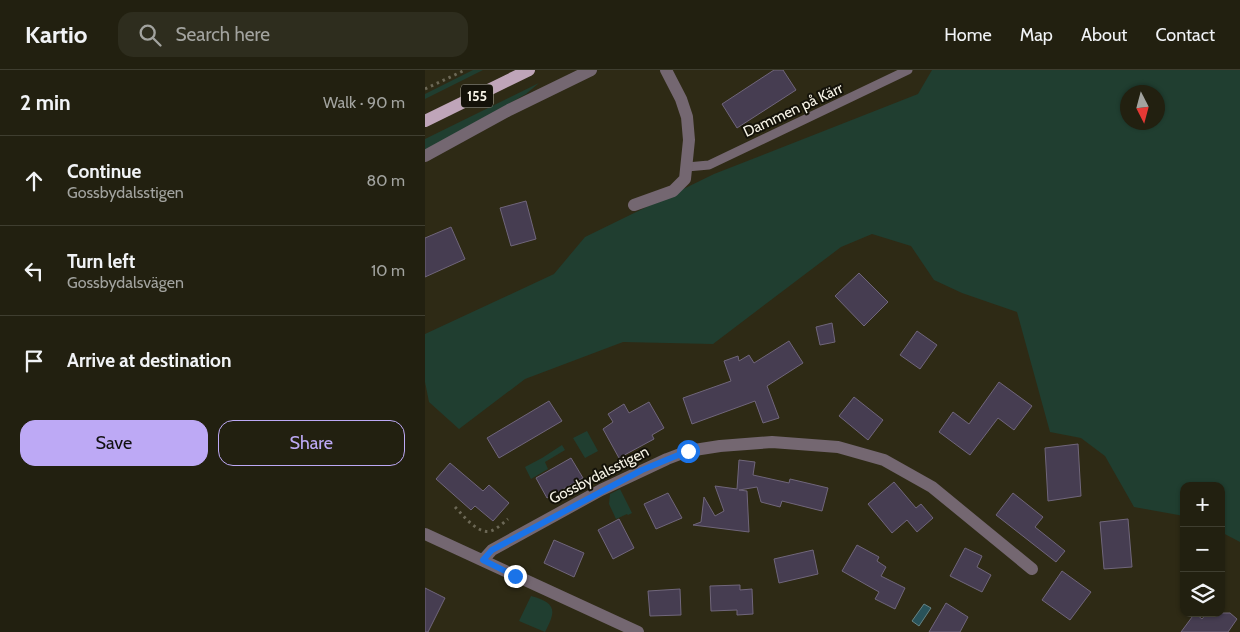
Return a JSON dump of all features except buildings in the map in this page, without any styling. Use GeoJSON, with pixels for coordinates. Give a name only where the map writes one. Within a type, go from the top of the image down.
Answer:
{"type":"FeatureCollection","features":[{"type":"Feature","properties":{"kind":"main road","name":"155"},"geometry":{"type":"LineString","coordinates":[[425,121],[529,70]]}},
{"type":"Feature","properties":{"kind":"street"},"geometry":{"type":"LineString","coordinates":[[425,156],[509,110],[591,70]]}},
{"type":"Feature","properties":{"kind":"street"},"geometry":{"type":"LineString","coordinates":[[634,205],[673,191],[685,178],[689,140],[687,117],[681,99],[666,70]]}},
{"type":"Feature","properties":{"kind":"street","name":"Gossbydalsstigen"},"geometry":{"type":"LineString","coordinates":[[483,560],[492,550],[602,490],[667,458],[688,451],[720,446],[772,442],[838,447],[884,460],[932,487],[1033,569]]}},
{"type":"Feature","properties":{"kind":"street"},"geometry":{"type":"LineString","coordinates":[[425,534],[638,632]]}},
{"type":"Feature","properties":{"kind":"lane","name":"Dammen på Kärr"},"geometry":{"type":"LineString","coordinates":[[687,167],[709,165],[908,70]]}},
{"type":"Feature","properties":{"kind":"path"},"geometry":{"type":"LineString","coordinates":[[425,89],[465,70]]}},
{"type":"Feature","properties":{"kind":"path"},"geometry":{"type":"LineString","coordinates":[[455,507],[485,532],[493,530],[508,519]]}},
{"type":"Feature","properties":{"kind":"green space"},"geometry":{"type":"Polygon","coordinates":[[[473,70],[483,70],[425,99],[425,94],[473,70]]]}},
{"type":"Feature","properties":{"kind":"green space"},"geometry":{"type":"Polygon","coordinates":[[[932,70],[1240,70],[1240,542],[1225,534],[1225,482],[1180,482],[1180,515],[1134,507],[1105,456],[1081,438],[1050,432],[1017,312],[962,293],[934,280],[911,246],[872,234],[841,247],[713,344],[623,342],[525,379],[459,429],[429,402],[425,382],[425,334],[554,274],[585,237],[714,174],[918,94],[932,70]]]}},
{"type":"Feature","properties":{"kind":"green space"},"geometry":{"type":"Polygon","coordinates":[[[539,83],[526,94],[425,151],[425,139],[539,83]]]}},
{"type":"Feature","properties":{"kind":"green space"},"geometry":{"type":"Polygon","coordinates":[[[587,431],[598,451],[585,458],[573,438],[587,431]]]}},
{"type":"Feature","properties":{"kind":"green space"},"geometry":{"type":"Polygon","coordinates":[[[562,445],[565,450],[545,462],[548,469],[531,479],[525,467],[562,445]]]}},
{"type":"Feature","properties":{"kind":"green space"},"geometry":{"type":"Polygon","coordinates":[[[620,489],[632,513],[616,519],[609,504],[610,494],[620,489]]]}},
{"type":"Feature","properties":{"kind":"green space"},"geometry":{"type":"Polygon","coordinates":[[[531,596],[546,602],[552,609],[551,618],[545,632],[519,621],[531,596]]]}},
{"type":"Feature","properties":{"kind":"water"},"geometry":{"type":"Polygon","coordinates":[[[924,604],[931,608],[919,626],[912,621],[924,604]]]}},
{"type":"Feature","properties":{"kind":"route"},"geometry":{"type":"LineString","coordinates":[[515,576],[483,560],[492,550],[602,490],[667,458],[688,451]]}}]}
